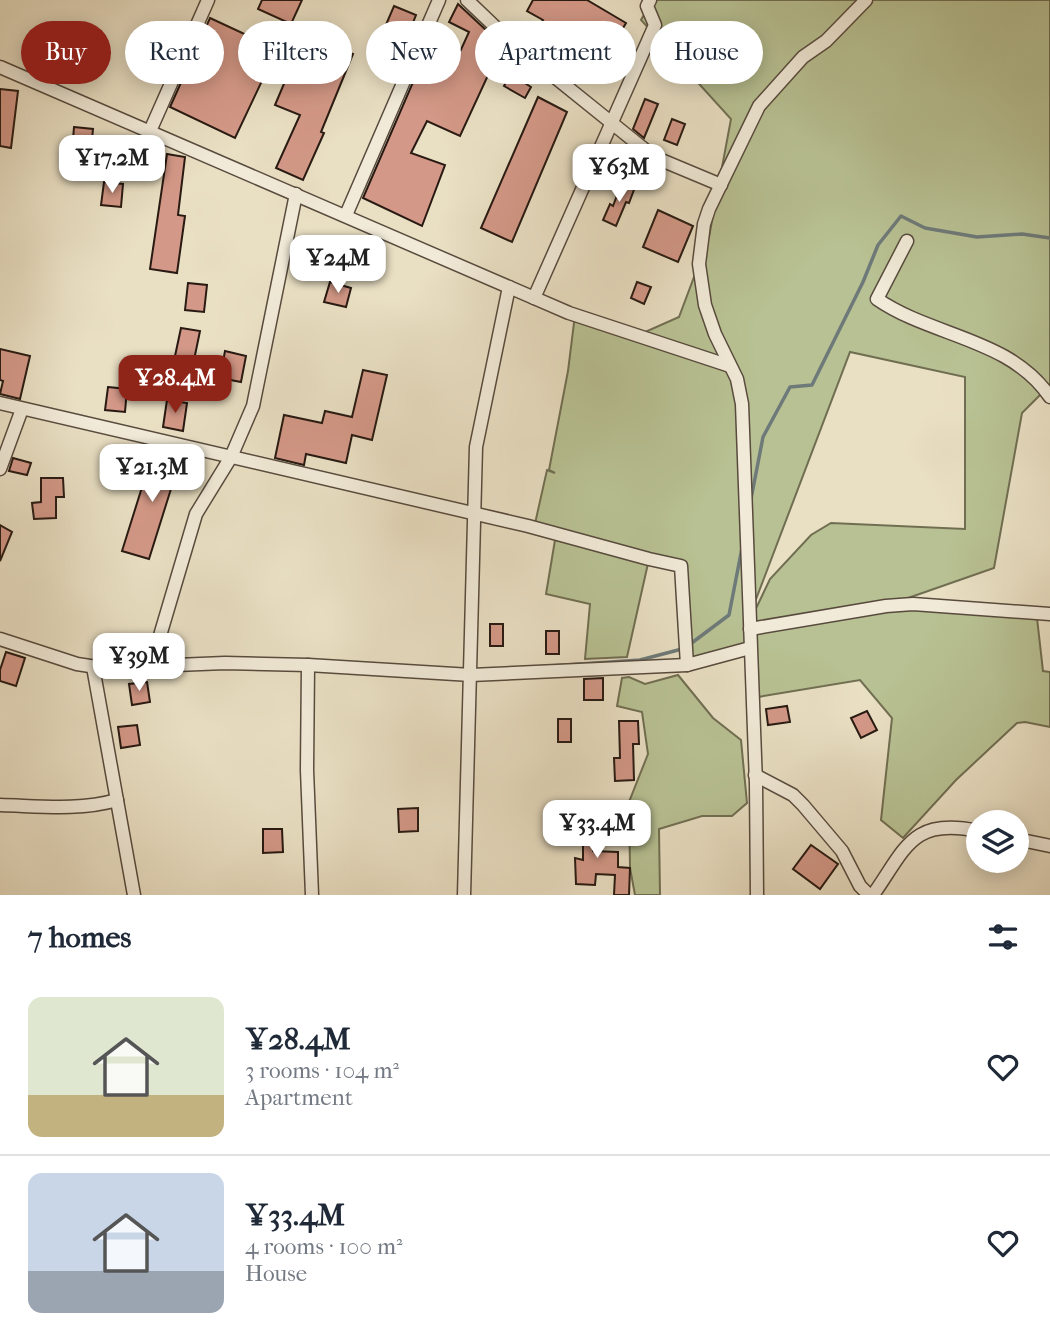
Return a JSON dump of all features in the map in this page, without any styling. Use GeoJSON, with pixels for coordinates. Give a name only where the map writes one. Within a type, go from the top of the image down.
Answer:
{"type":"FeatureCollection","features":[{"type":"Feature","properties":{"kind":"street"},"geometry":{"type":"LineString","coordinates":[[150,131],[208,0]]}},
{"type":"Feature","properties":{"kind":"street"},"geometry":{"type":"LineString","coordinates":[[346,215],[439,0]]}},
{"type":"Feature","properties":{"kind":"street"},"geometry":{"type":"LineString","coordinates":[[467,0],[510,41],[654,157],[721,185]]}},
{"type":"Feature","properties":{"kind":"street"},"geometry":{"type":"LineString","coordinates":[[534,298],[655,25],[647,6],[650,0]]}},
{"type":"Feature","properties":{"kind":"street"},"geometry":{"type":"LineString","coordinates":[[757,895],[743,404],[740,388],[710,321],[700,279],[701,237],[709,209],[759,106],[803,57],[826,41],[866,0]]}},
{"type":"Feature","properties":{"kind":"street"},"geometry":{"type":"LineString","coordinates":[[0,67],[569,313],[730,366]]}},
{"type":"Feature","properties":{"kind":"street"},"geometry":{"type":"LineString","coordinates":[[151,666],[196,514],[231,457],[253,406],[296,194]]}},
{"type":"Feature","properties":{"kind":"street"},"geometry":{"type":"LineString","coordinates":[[907,241],[877,299],[893,310],[995,349],[1031,373],[1050,397]]}},
{"type":"Feature","properties":{"kind":"street"},"geometry":{"type":"LineString","coordinates":[[464,895],[475,447],[509,287]]}},
{"type":"Feature","properties":{"kind":"street"},"geometry":{"type":"LineString","coordinates":[[0,403],[472,513],[681,566],[687,665]]}},
{"type":"Feature","properties":{"kind":"street"},"geometry":{"type":"LineString","coordinates":[[0,469],[22,410]]}},
{"type":"Feature","properties":{"kind":"street"},"geometry":{"type":"LineString","coordinates":[[750,629],[886,606],[913,604],[1050,614]]}},
{"type":"Feature","properties":{"kind":"street"},"geometry":{"type":"LineString","coordinates":[[0,639],[93,667],[225,663],[471,675],[687,665],[750,648]]}},
{"type":"Feature","properties":{"kind":"street"},"geometry":{"type":"LineString","coordinates":[[308,665],[307,770],[312,895]]}},
{"type":"Feature","properties":{"kind":"street"},"geometry":{"type":"LineString","coordinates":[[93,667],[134,895]]}},
{"type":"Feature","properties":{"kind":"street"},"geometry":{"type":"LineString","coordinates":[[755,775],[793,795],[803,805],[842,851],[860,886],[871,895],[909,842],[925,831],[953,826],[966,829]]}},
{"type":"Feature","properties":{"kind":"street"},"geometry":{"type":"LineString","coordinates":[[0,804],[69,807],[95,806],[117,800]]}},
{"type":"Feature","properties":{"kind":"street"},"geometry":{"type":"LineString","coordinates":[[1029,842],[1050,846]]}},
{"type":"Feature","properties":{"kind":"green space"},"geometry":{"type":"Polygon","coordinates":[[[653,0],[1050,0],[1050,385],[1022,413],[994,568],[888,605],[1037,618],[1043,671],[1050,672],[1050,727],[1017,723],[956,780],[903,838],[881,820],[892,718],[860,680],[758,697],[751,619],[770,579],[811,535],[831,523],[965,529],[965,377],[850,352],[747,623],[745,646],[688,658],[683,563],[534,528],[547,470],[555,473],[549,470],[568,371],[575,315],[634,337],[679,317],[709,237],[731,119],[699,84],[763,84],[763,21],[650,21],[650,30],[641,20],[653,0]]]}},
{"type":"Feature","properties":{"kind":"green space"},"geometry":{"type":"Polygon","coordinates":[[[555,540],[649,559],[627,657],[585,659],[590,604],[546,594],[555,540]]]}},
{"type":"Feature","properties":{"kind":"green space"},"geometry":{"type":"Polygon","coordinates":[[[678,675],[713,718],[741,740],[747,803],[732,816],[702,816],[659,829],[660,895],[635,895],[630,868],[629,802],[648,754],[642,712],[617,706],[622,678],[629,677],[645,684],[678,675]]]}},
{"type":"Feature","properties":{"kind":"building"},"geometry":{"type":"Polygon","coordinates":[[[262,0],[302,0],[292,21],[284,21],[258,9],[262,0]]]}},
{"type":"Feature","properties":{"kind":"building"},"geometry":{"type":"Polygon","coordinates":[[[533,0],[587,0],[623,21],[542,21],[527,11],[533,0]]]}},
{"type":"Feature","properties":{"kind":"building"},"geometry":{"type":"Polygon","coordinates":[[[458,4],[476,21],[475,84],[484,84],[460,136],[427,121],[411,153],[445,165],[422,226],[363,198],[412,84],[461,84],[461,50],[469,32],[461,28],[461,21],[450,21],[458,4]]]}},
{"type":"Feature","properties":{"kind":"building"},"geometry":{"type":"Polygon","coordinates":[[[394,6],[416,15],[414,21],[388,21],[394,6]]]}},
{"type":"Feature","properties":{"kind":"building"},"geometry":{"type":"Polygon","coordinates":[[[224,24],[238,31],[238,84],[260,84],[235,138],[170,107],[180,84],[224,84],[224,24]]]}},
{"type":"Feature","properties":{"kind":"building"},"geometry":{"type":"Polygon","coordinates":[[[284,84],[341,84],[321,132],[324,133],[303,180],[276,168],[300,115],[275,105],[284,84]]]}},
{"type":"Feature","properties":{"kind":"building"},"geometry":{"type":"Polygon","coordinates":[[[526,84],[531,87],[525,98],[504,86],[526,84]]]}},
{"type":"Feature","properties":{"kind":"building"},"geometry":{"type":"Polygon","coordinates":[[[0,89],[18,91],[11,148],[0,146],[0,89]]]}},
{"type":"Feature","properties":{"kind":"building"},"geometry":{"type":"Polygon","coordinates":[[[538,97],[567,112],[512,242],[481,228],[538,97]]]}},
{"type":"Feature","properties":{"kind":"building"},"geometry":{"type":"Polygon","coordinates":[[[645,99],[658,104],[644,138],[633,129],[645,99]]]}},
{"type":"Feature","properties":{"kind":"building"},"geometry":{"type":"Polygon","coordinates":[[[672,119],[685,124],[677,145],[664,140],[672,119]]]}},
{"type":"Feature","properties":{"kind":"building"},"geometry":{"type":"Polygon","coordinates":[[[74,127],[93,129],[88,179],[70,177],[74,127]]]}},
{"type":"Feature","properties":{"kind":"building"},"geometry":{"type":"Polygon","coordinates":[[[167,154],[185,157],[178,215],[185,216],[177,273],[150,269],[167,154]]]}},
{"type":"Feature","properties":{"kind":"building"},"geometry":{"type":"Polygon","coordinates":[[[640,159],[653,166],[647,180],[634,175],[640,159]]]}},
{"type":"Feature","properties":{"kind":"building"},"geometry":{"type":"Polygon","coordinates":[[[104,182],[123,184],[121,207],[101,205],[104,182]]]}},
{"type":"Feature","properties":{"kind":"building"},"geometry":{"type":"Polygon","coordinates":[[[622,182],[635,187],[616,226],[603,220],[610,204],[613,206],[622,182]]]}},
{"type":"Feature","properties":{"kind":"building"},"geometry":{"type":"Polygon","coordinates":[[[658,210],[693,226],[678,262],[643,247],[658,210]]]}},
{"type":"Feature","properties":{"kind":"building"},"geometry":{"type":"Polygon","coordinates":[[[330,282],[351,288],[346,307],[324,302],[330,282]]]}},
{"type":"Feature","properties":{"kind":"building"},"geometry":{"type":"Polygon","coordinates":[[[637,282],[651,287],[644,304],[631,298],[637,282]]]}},
{"type":"Feature","properties":{"kind":"building"},"geometry":{"type":"Polygon","coordinates":[[[188,283],[207,285],[204,312],[185,310],[188,283]]]}},
{"type":"Feature","properties":{"kind":"building"},"geometry":{"type":"Polygon","coordinates":[[[181,328],[200,331],[194,360],[175,356],[181,328]]]}},
{"type":"Feature","properties":{"kind":"building"},"geometry":{"type":"Polygon","coordinates":[[[0,349],[30,356],[20,399],[0,394],[3,381],[0,380],[0,349]]]}},
{"type":"Feature","properties":{"kind":"building"},"geometry":{"type":"Polygon","coordinates":[[[225,351],[246,356],[241,382],[220,378],[225,351]]]}},
{"type":"Feature","properties":{"kind":"building"},"geometry":{"type":"Polygon","coordinates":[[[363,370],[387,375],[372,440],[352,435],[346,463],[306,454],[304,465],[275,458],[284,415],[322,423],[325,411],[352,417],[363,370]]]}},
{"type":"Feature","properties":{"kind":"building"},"geometry":{"type":"Polygon","coordinates":[[[108,387],[127,389],[125,412],[105,410],[108,387]]]}},
{"type":"Feature","properties":{"kind":"building"},"geometry":{"type":"Polygon","coordinates":[[[167,400],[187,403],[183,431],[163,427],[167,400]]]}},
{"type":"Feature","properties":{"kind":"building"},"geometry":{"type":"Polygon","coordinates":[[[154,449],[181,457],[149,559],[122,551],[154,449]]]}},
{"type":"Feature","properties":{"kind":"building"},"geometry":{"type":"Polygon","coordinates":[[[13,458],[31,463],[27,475],[9,471],[13,458]]]}},
{"type":"Feature","properties":{"kind":"building"},"geometry":{"type":"Polygon","coordinates":[[[41,478],[63,478],[64,497],[56,497],[56,518],[34,519],[32,503],[41,502],[41,478]]]}},
{"type":"Feature","properties":{"kind":"building"},"geometry":{"type":"Polygon","coordinates":[[[0,525],[12,532],[0,561],[0,525]]]}},
{"type":"Feature","properties":{"kind":"building"},"geometry":{"type":"Polygon","coordinates":[[[490,624],[503,624],[503,646],[490,646],[490,624]]]}},
{"type":"Feature","properties":{"kind":"building"},"geometry":{"type":"Polygon","coordinates":[[[546,631],[559,631],[559,654],[546,654],[546,631]]]}},
{"type":"Feature","properties":{"kind":"building"},"geometry":{"type":"Polygon","coordinates":[[[6,652],[25,658],[16,686],[0,681],[0,670],[6,652]]]}},
{"type":"Feature","properties":{"kind":"building"},"geometry":{"type":"Polygon","coordinates":[[[603,678],[603,700],[584,700],[584,679],[603,678]]]}},
{"type":"Feature","properties":{"kind":"building"},"geometry":{"type":"Polygon","coordinates":[[[147,682],[150,702],[132,705],[129,684],[147,682]]]}},
{"type":"Feature","properties":{"kind":"building"},"geometry":{"type":"Polygon","coordinates":[[[787,706],[790,722],[768,725],[766,709],[787,706]]]}},
{"type":"Feature","properties":{"kind":"building"},"geometry":{"type":"Polygon","coordinates":[[[867,711],[877,730],[861,738],[851,718],[867,711]]]}},
{"type":"Feature","properties":{"kind":"building"},"geometry":{"type":"Polygon","coordinates":[[[558,719],[571,719],[571,742],[558,742],[558,719]]]}},
{"type":"Feature","properties":{"kind":"building"},"geometry":{"type":"Polygon","coordinates":[[[619,721],[638,721],[639,744],[633,744],[634,780],[615,781],[614,758],[620,758],[619,721]]]}},
{"type":"Feature","properties":{"kind":"building"},"geometry":{"type":"Polygon","coordinates":[[[137,725],[140,745],[121,748],[118,727],[137,725]]]}},
{"type":"Feature","properties":{"kind":"building"},"geometry":{"type":"Polygon","coordinates":[[[418,808],[418,831],[399,832],[398,809],[418,808]]]}},
{"type":"Feature","properties":{"kind":"building"},"geometry":{"type":"Polygon","coordinates":[[[590,817],[593,851],[618,852],[618,867],[630,868],[629,895],[614,895],[615,875],[596,874],[595,885],[576,884],[575,858],[583,860],[583,837],[569,838],[567,819],[590,817]]]}},
{"type":"Feature","properties":{"kind":"building"},"geometry":{"type":"Polygon","coordinates":[[[263,829],[282,829],[283,852],[263,853],[263,829]]]}},
{"type":"Feature","properties":{"kind":"building"},"geometry":{"type":"Polygon","coordinates":[[[811,845],[838,864],[820,889],[793,869],[811,845]]]}},
{"type":"Feature","properties":{"kind":"waterway"},"geometry":{"type":"LineString","coordinates":[[751,499],[763,437],[790,387],[812,385],[863,282],[878,245],[901,216],[925,228],[977,237],[1022,234],[1050,238]]}},
{"type":"Feature","properties":{"kind":"waterway"},"geometry":{"type":"LineString","coordinates":[[689,645],[729,615],[742,548]]}},
{"type":"Feature","properties":{"kind":"waterway"},"geometry":{"type":"LineString","coordinates":[[503,669],[640,660],[682,649]]}}]}
